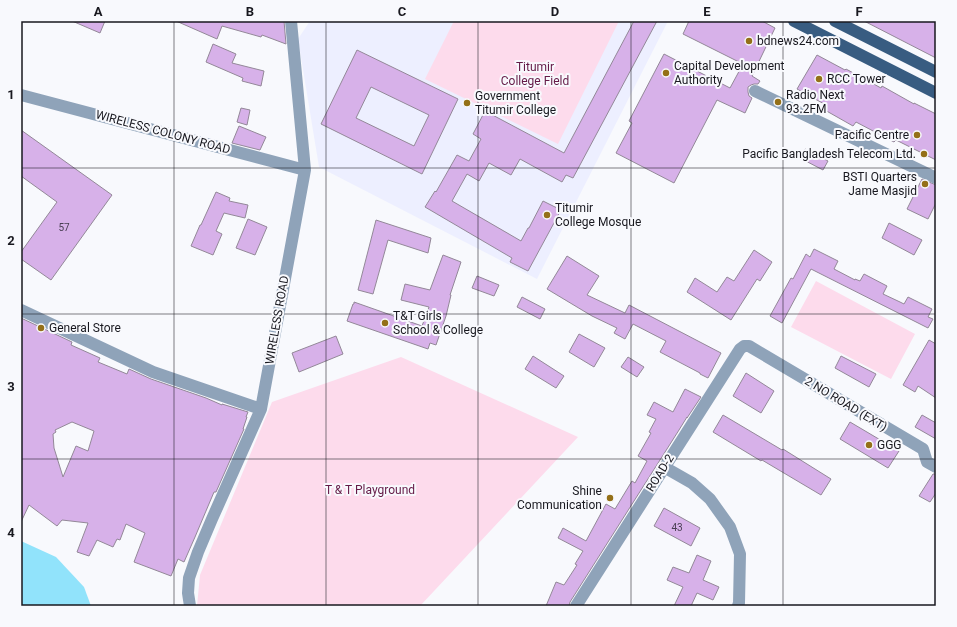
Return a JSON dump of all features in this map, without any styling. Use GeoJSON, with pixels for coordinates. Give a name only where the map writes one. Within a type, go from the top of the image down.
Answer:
{"type":"FeatureCollection","features":[{"type":"Feature","properties":{"kind":"main road"},"geometry":{"type":"LineString","coordinates":[[794,21],[936,93]]}},
{"type":"Feature","properties":{"kind":"main road"},"geometry":{"type":"LineString","coordinates":[[835,21],[936,72]]}},
{"type":"Feature","properties":{"kind":"street","name":"WIRELESS ROAD"},"geometry":{"type":"LineString","coordinates":[[190,606],[188,593],[189,578],[198,552],[260,409],[304,170],[291,21]]}},
{"type":"Feature","properties":{"kind":"street"},"geometry":{"type":"LineString","coordinates":[[755,91],[936,178]]}},
{"type":"Feature","properties":{"kind":"street","name":"WIRELESS COLONY ROAD"},"geometry":{"type":"LineString","coordinates":[[21,95],[304,170]]}},
{"type":"Feature","properties":{"kind":"street"},"geometry":{"type":"LineString","coordinates":[[21,310],[153,372],[260,409]]}},
{"type":"Feature","properties":{"kind":"street","name":"ROAD-2"},"geometry":{"type":"LineString","coordinates":[[576,606],[740,349],[744,346],[749,346]]}},
{"type":"Feature","properties":{"kind":"street","name":"2 NO ROAD (EXT)"},"geometry":{"type":"LineString","coordinates":[[749,346],[923,449],[927,462],[936,467]]}},
{"type":"Feature","properties":{"kind":"street"},"geometry":{"type":"LineString","coordinates":[[664,467],[692,482],[710,499],[730,527],[740,554],[738,606]]}},
{"type":"Feature","properties":{"kind":"shaded area","name":"Government Titumir College"},"geometry":{"type":"Polygon","coordinates":[[[310,21],[668,21],[537,279],[319,167],[298,39],[310,21]]]}},
{"type":"Feature","properties":{"kind":"green space","name":"Titumir College Field"},"geometry":{"type":"Polygon","coordinates":[[[454,21],[619,21],[558,144],[425,79],[454,21]]]}},
{"type":"Feature","properties":{"kind":"green space"},"geometry":{"type":"Polygon","coordinates":[[[816,281],[915,334],[891,379],[791,327],[816,281]]]}},
{"type":"Feature","properties":{"kind":"green space","name":"T & T Playground"},"geometry":{"type":"Polygon","coordinates":[[[401,357],[578,437],[420,606],[197,606],[200,575],[272,402],[401,357]]]}},
{"type":"Feature","properties":{"kind":"water"},"geometry":{"type":"Polygon","coordinates":[[[21,541],[56,557],[84,587],[91,606],[21,606],[21,541]]]}},
{"type":"Feature","properties":{"kind":"building"},"geometry":{"type":"Polygon","coordinates":[[[72,21],[105,21],[100,33],[72,21]]]}},
{"type":"Feature","properties":{"kind":"building"},"geometry":{"type":"Polygon","coordinates":[[[176,21],[284,21],[286,44],[262,35],[261,37],[222,26],[217,39],[176,21]]]}},
{"type":"Feature","properties":{"kind":"building"},"geometry":{"type":"Polygon","coordinates":[[[634,21],[657,21],[573,178],[566,175],[562,182],[520,159],[511,175],[489,163],[479,181],[467,174],[452,201],[521,241],[543,201],[561,210],[528,271],[510,262],[512,258],[425,207],[435,191],[436,192],[457,155],[469,161],[481,139],[473,134],[485,111],[564,153],[634,21]]]}},
{"type":"Feature","properties":{"kind":"building"},"geometry":{"type":"Polygon","coordinates":[[[689,21],[762,21],[775,28],[752,76],[760,81],[758,84],[748,87],[749,96],[752,98],[745,113],[717,100],[674,183],[616,153],[632,123],[629,121],[664,54],[730,88],[743,64],[683,34],[689,21]]]}},
{"type":"Feature","properties":{"kind":"building"},"geometry":{"type":"Polygon","coordinates":[[[864,21],[936,21],[936,58],[864,21]]]}},
{"type":"Feature","properties":{"kind":"building"},"geometry":{"type":"Polygon","coordinates":[[[213,44],[236,54],[232,63],[264,71],[261,86],[242,81],[243,78],[206,62],[213,44]]]}},
{"type":"Feature","properties":{"kind":"building"},"geometry":{"type":"Polygon","coordinates":[[[357,50],[458,99],[422,174],[321,124],[357,50]],[[371,87],[356,118],[414,146],[429,115],[371,87]]]}},
{"type":"Feature","properties":{"kind":"building"},"geometry":{"type":"Polygon","coordinates":[[[817,55],[936,114],[936,160],[896,140],[894,142],[856,122],[853,126],[823,109],[826,105],[797,89],[817,55]]]}},
{"type":"Feature","properties":{"kind":"building"},"geometry":{"type":"Polygon","coordinates":[[[241,108],[250,110],[247,125],[237,122],[241,108]]]}},
{"type":"Feature","properties":{"kind":"building"},"geometry":{"type":"Polygon","coordinates":[[[239,126],[266,137],[260,150],[232,143],[239,126]]]}},
{"type":"Feature","properties":{"kind":"building"},"geometry":{"type":"Polygon","coordinates":[[[21,130],[112,195],[51,280],[21,259],[21,252],[57,202],[21,176],[21,130]]]}},
{"type":"Feature","properties":{"kind":"building"},"geometry":{"type":"Polygon","coordinates":[[[805,149],[828,161],[823,170],[800,158],[805,149]]]}},
{"type":"Feature","properties":{"kind":"building"},"geometry":{"type":"Polygon","coordinates":[[[922,179],[936,185],[936,203],[928,219],[907,209],[922,179]]]}},
{"type":"Feature","properties":{"kind":"building"},"geometry":{"type":"Polygon","coordinates":[[[216,192],[230,198],[229,201],[248,205],[245,218],[224,213],[216,231],[222,234],[213,255],[191,246],[216,192]]]}},
{"type":"Feature","properties":{"kind":"building"},"geometry":{"type":"Polygon","coordinates":[[[248,219],[267,227],[255,255],[236,248],[248,219]]]}},
{"type":"Feature","properties":{"kind":"building","name":"T&T Girls School & College"},"geometry":{"type":"Polygon","coordinates":[[[376,220],[431,238],[428,253],[388,240],[373,294],[358,290],[376,220]]]}},
{"type":"Feature","properties":{"kind":"building"},"geometry":{"type":"Polygon","coordinates":[[[889,223],[922,240],[914,255],[882,238],[889,223]]]}},
{"type":"Feature","properties":{"kind":"building"},"geometry":{"type":"Polygon","coordinates":[[[814,249],[838,261],[834,269],[855,280],[860,281],[864,274],[887,286],[883,294],[904,304],[908,297],[932,309],[928,317],[933,319],[928,328],[811,269],[782,323],[770,316],[791,278],[793,279],[806,254],[810,257],[814,249]]]}},
{"type":"Feature","properties":{"kind":"building"},"geometry":{"type":"Polygon","coordinates":[[[754,250],[772,262],[760,281],[757,279],[731,320],[687,292],[695,278],[717,292],[727,277],[734,281],[754,250]]]}},
{"type":"Feature","properties":{"kind":"building"},"geometry":{"type":"Polygon","coordinates":[[[443,255],[461,262],[450,295],[446,316],[436,345],[430,343],[428,349],[347,321],[354,302],[422,326],[429,307],[401,300],[405,284],[430,290],[443,255]]]}},
{"type":"Feature","properties":{"kind":"building"},"geometry":{"type":"Polygon","coordinates":[[[567,256],[599,276],[587,295],[625,313],[629,305],[721,353],[708,378],[660,352],[666,341],[633,324],[625,339],[614,333],[617,328],[592,316],[547,289],[567,256]]]}},
{"type":"Feature","properties":{"kind":"building"},"geometry":{"type":"Polygon","coordinates":[[[477,276],[499,285],[494,296],[472,288],[477,276]]]}},
{"type":"Feature","properties":{"kind":"building"},"geometry":{"type":"Polygon","coordinates":[[[522,297],[545,309],[540,319],[517,307],[522,297]]]}},
{"type":"Feature","properties":{"kind":"building"},"geometry":{"type":"Polygon","coordinates":[[[21,318],[72,342],[71,345],[100,358],[98,362],[127,374],[129,369],[151,379],[222,405],[248,412],[244,429],[216,492],[214,492],[184,562],[178,559],[171,576],[134,562],[145,533],[126,524],[120,540],[117,539],[113,547],[97,540],[89,556],[77,552],[88,523],[62,520],[57,526],[29,505],[21,522],[21,318]],[[72,422],[55,430],[56,432],[53,434],[54,448],[63,477],[76,446],[88,451],[94,431],[72,422]]]}},
{"type":"Feature","properties":{"kind":"building"},"geometry":{"type":"Polygon","coordinates":[[[579,334],[605,348],[594,367],[569,352],[579,334]]]}},
{"type":"Feature","properties":{"kind":"building"},"geometry":{"type":"Polygon","coordinates":[[[336,336],[343,354],[299,372],[292,353],[336,336]]]}},
{"type":"Feature","properties":{"kind":"building"},"geometry":{"type":"Polygon","coordinates":[[[929,340],[936,344],[936,398],[918,386],[915,392],[903,385],[929,340]]]}},
{"type":"Feature","properties":{"kind":"building"},"geometry":{"type":"Polygon","coordinates":[[[533,356],[564,376],[556,388],[525,369],[533,356]]]}},
{"type":"Feature","properties":{"kind":"building"},"geometry":{"type":"Polygon","coordinates":[[[841,356],[876,374],[869,387],[835,368],[841,356]]]}},
{"type":"Feature","properties":{"kind":"building"},"geometry":{"type":"Polygon","coordinates":[[[628,357],[644,367],[637,377],[621,367],[628,357]]]}},
{"type":"Feature","properties":{"kind":"building"},"geometry":{"type":"Polygon","coordinates":[[[746,373],[774,391],[761,413],[733,396],[746,373]]]}},
{"type":"Feature","properties":{"kind":"building"},"geometry":{"type":"Polygon","coordinates":[[[685,389],[701,397],[570,602],[569,606],[546,606],[556,582],[564,585],[577,565],[575,564],[583,551],[558,538],[563,528],[586,541],[606,504],[615,509],[632,481],[635,483],[647,461],[638,456],[651,433],[649,432],[656,419],[647,415],[654,402],[673,412],[685,389]]]}},
{"type":"Feature","properties":{"kind":"building"},"geometry":{"type":"Polygon","coordinates":[[[723,415],[782,450],[783,449],[831,479],[821,495],[713,432],[723,415]]]}},
{"type":"Feature","properties":{"kind":"building"},"geometry":{"type":"Polygon","coordinates":[[[922,415],[936,423],[936,439],[915,427],[922,415]]]}},
{"type":"Feature","properties":{"kind":"building","name":"GGG"},"geometry":{"type":"Polygon","coordinates":[[[850,422],[899,451],[888,468],[840,439],[850,422]]]}},
{"type":"Feature","properties":{"kind":"building"},"geometry":{"type":"Polygon","coordinates":[[[933,474],[936,474],[936,493],[930,502],[919,496],[933,474]]]}},
{"type":"Feature","properties":{"kind":"building"},"geometry":{"type":"Polygon","coordinates":[[[664,508],[700,528],[691,546],[654,526],[664,508]]]}},
{"type":"Feature","properties":{"kind":"building"},"geometry":{"type":"Polygon","coordinates":[[[697,555],[711,561],[703,580],[719,587],[713,600],[697,593],[691,606],[674,606],[683,587],[667,580],[673,567],[689,573],[697,555]]]}},
{"type":"Feature","properties":{"kind":"place","name":"bdnews24.com"},"geometry":{"type":"Point","coordinates":[749,41]}},
{"type":"Feature","properties":{"kind":"place","name":"Capital Development Authority"},"geometry":{"type":"Point","coordinates":[666,73]}},
{"type":"Feature","properties":{"kind":"place","name":"RCC Tower"},"geometry":{"type":"Point","coordinates":[819,79]}},
{"type":"Feature","properties":{"kind":"place","name":"Radio Next 93.2FM"},"geometry":{"type":"Point","coordinates":[778,102]}},
{"type":"Feature","properties":{"kind":"place","name":"Government Titumir College"},"geometry":{"type":"Point","coordinates":[467,103]}},
{"type":"Feature","properties":{"kind":"place","name":"Pacific Centre"},"geometry":{"type":"Point","coordinates":[917,135]}},
{"type":"Feature","properties":{"kind":"place","name":"Pacific Bangladesh Telecom Ltd."},"geometry":{"type":"Point","coordinates":[924,154]}},
{"type":"Feature","properties":{"kind":"place","name":"BSTI Quarters Jame Masjid"},"geometry":{"type":"Point","coordinates":[925,184]}},
{"type":"Feature","properties":{"kind":"place","name":"Titumir College Mosque"},"geometry":{"type":"Point","coordinates":[547,215]}},
{"type":"Feature","properties":{"kind":"place","name":"T&T Girls School & College"},"geometry":{"type":"Point","coordinates":[385,323]}},
{"type":"Feature","properties":{"kind":"place","name":"General Store"},"geometry":{"type":"Point","coordinates":[41,328]}},
{"type":"Feature","properties":{"kind":"place","name":"GGG"},"geometry":{"type":"Point","coordinates":[869,445]}},
{"type":"Feature","properties":{"kind":"place","name":"Shine Communication"},"geometry":{"type":"Point","coordinates":[610,498]}}]}
